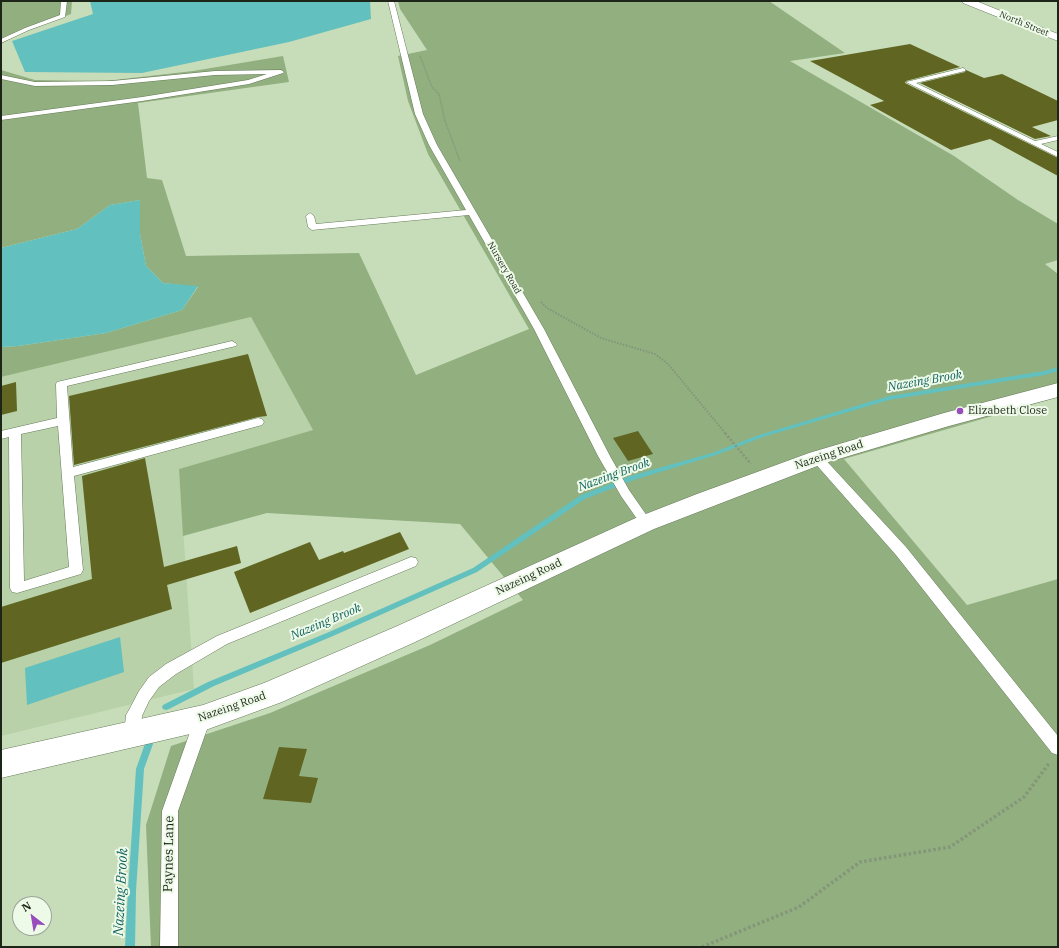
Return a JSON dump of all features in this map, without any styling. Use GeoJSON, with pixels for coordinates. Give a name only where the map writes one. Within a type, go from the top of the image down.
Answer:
{"type":"FeatureCollection","features":[{"type":"Feature","properties":{"kind":"main road","name":"North Street"},"geometry":{"type":"LineString","coordinates":[[967,1],[1058,38]]}},
{"type":"Feature","properties":{"kind":"main road","name":"Nazeing Road"},"geometry":{"type":"LineString","coordinates":[[1,764],[203,718],[272,693],[404,635],[646,523],[817,458],[944,420],[1058,390]]}},
{"type":"Feature","properties":{"kind":"lane"},"geometry":{"type":"LineString","coordinates":[[1,41],[27,29],[63,16],[64,1]]}},
{"type":"Feature","properties":{"kind":"lane","name":"Nursery Road"},"geometry":{"type":"LineString","coordinates":[[392,1],[396,30],[406,60],[419,114],[433,145],[539,329],[614,474],[646,523]]}},
{"type":"Feature","properties":{"kind":"lane"},"geometry":{"type":"LineString","coordinates":[[963,70],[909,82],[1058,155]]}},
{"type":"Feature","properties":{"kind":"lane"},"geometry":{"type":"LineString","coordinates":[[1,77],[35,84],[112,83],[215,73],[281,72],[241,83],[142,99],[1,118]]}},
{"type":"Feature","properties":{"kind":"lane"},"geometry":{"type":"LineString","coordinates":[[1035,143],[1058,138]]}},
{"type":"Feature","properties":{"kind":"lane"},"geometry":{"type":"LineString","coordinates":[[310,216],[312,227],[472,212]]}},
{"type":"Feature","properties":{"kind":"lane"},"geometry":{"type":"LineString","coordinates":[[15,432],[17,588],[76,570],[61,384],[232,344]]}},
{"type":"Feature","properties":{"kind":"lane"},"geometry":{"type":"LineString","coordinates":[[1,435],[63,421]]}},
{"type":"Feature","properties":{"kind":"lane"},"geometry":{"type":"LineString","coordinates":[[68,474],[258,422]]}},
{"type":"Feature","properties":{"kind":"lane"},"geometry":{"type":"LineString","coordinates":[[817,458],[901,551],[1056,752]]}},
{"type":"Feature","properties":{"kind":"lane"},"geometry":{"type":"LineString","coordinates":[[132,735],[134,715],[144,696],[154,682],[171,670],[222,640],[411,562]]}},
{"type":"Feature","properties":{"kind":"lane","name":"Paynes Lane"},"geometry":{"type":"LineString","coordinates":[[169,947],[170,811],[203,718]]}},
{"type":"Feature","properties":{"kind":"path"},"geometry":{"type":"LineString","coordinates":[[418,50],[432,87],[439,94],[445,121],[462,165]]}},
{"type":"Feature","properties":{"kind":"path"},"geometry":{"type":"LineString","coordinates":[[538,298],[547,308],[601,338],[655,354],[668,364],[752,464]]}},
{"type":"Feature","properties":{"kind":"path"},"geometry":{"type":"LineString","coordinates":[[702,947],[799,907],[860,862],[950,847],[1024,797],[1056,752]]}},
{"type":"Feature","properties":{"kind":"shaded area"},"geometry":{"type":"Polygon","coordinates":[[[1,1],[72,1],[71,14],[15,36],[1,44],[1,1]]]}},
{"type":"Feature","properties":{"kind":"shaded area"},"geometry":{"type":"Polygon","coordinates":[[[398,1],[769,1],[845,53],[790,61],[954,156],[1018,200],[1058,224],[1058,260],[1045,264],[1058,274],[1058,397],[844,459],[967,605],[1058,579],[1058,947],[151,947],[146,825],[171,746],[270,713],[430,645],[523,600],[460,524],[267,513],[183,536],[179,469],[313,430],[251,317],[1,377],[1,347],[18,346],[106,333],[182,310],[198,287],[163,283],[146,266],[140,234],[140,200],[110,205],[77,229],[1,248],[1,70],[35,80],[105,81],[193,71],[283,56],[289,82],[138,103],[147,178],[162,180],[186,256],[359,253],[416,375],[529,329],[428,154],[408,101],[398,56],[427,50],[400,9],[398,1]]]}},
{"type":"Feature","properties":{"kind":"shaded area"},"geometry":{"type":"Polygon","coordinates":[[[251,317],[313,430],[179,469],[194,689],[1,736],[1,377],[251,317]]]}},
{"type":"Feature","properties":{"kind":"water"},"geometry":{"type":"Polygon","coordinates":[[[90,1],[370,1],[371,19],[289,42],[142,73],[25,72],[12,41],[93,14],[90,1]]]}},
{"type":"Feature","properties":{"kind":"water"},"geometry":{"type":"Polygon","coordinates":[[[140,200],[140,234],[146,266],[163,283],[198,286],[182,310],[106,333],[18,346],[1,347],[1,248],[77,229],[110,205],[140,200]]]}},
{"type":"Feature","properties":{"kind":"water"},"geometry":{"type":"Polygon","coordinates":[[[120,637],[124,672],[27,705],[25,668],[120,637]]]}},
{"type":"Feature","properties":{"kind":"building"},"geometry":{"type":"Polygon","coordinates":[[[910,44],[960,67],[906,81],[905,83],[1058,158],[1058,176],[990,139],[951,150],[870,105],[884,101],[810,61],[910,44]]]}},
{"type":"Feature","properties":{"kind":"building"},"geometry":{"type":"Polygon","coordinates":[[[966,70],[984,78],[1002,74],[1058,101],[1058,120],[1032,127],[1051,136],[1035,139],[920,83],[965,72],[966,70]]]}},
{"type":"Feature","properties":{"kind":"building"},"geometry":{"type":"Polygon","coordinates":[[[248,354],[267,416],[258,417],[74,465],[69,396],[248,354]]]}},
{"type":"Feature","properties":{"kind":"building"},"geometry":{"type":"Polygon","coordinates":[[[16,382],[17,411],[1,415],[1,386],[16,382]]]}},
{"type":"Feature","properties":{"kind":"building"},"geometry":{"type":"Polygon","coordinates":[[[638,431],[653,454],[628,461],[613,438],[638,431]]]}},
{"type":"Feature","properties":{"kind":"building"},"geometry":{"type":"Polygon","coordinates":[[[145,458],[164,567],[237,546],[241,563],[167,585],[172,609],[1,663],[1,607],[92,579],[82,476],[145,458]]]}},
{"type":"Feature","properties":{"kind":"building"},"geometry":{"type":"Polygon","coordinates":[[[400,532],[409,549],[250,613],[234,572],[310,542],[319,560],[343,551],[344,553],[400,532]]]}},
{"type":"Feature","properties":{"kind":"building"},"geometry":{"type":"Polygon","coordinates":[[[279,747],[307,749],[299,776],[318,778],[311,803],[263,799],[279,747]]]}},
{"type":"Feature","properties":{"kind":"waterway","name":"Nazeing Brook"},"geometry":{"type":"LineString","coordinates":[[166,707],[211,684],[331,634],[475,570],[583,497],[632,478],[714,454],[761,436],[889,398],[1045,373],[1058,369]]}},
{"type":"Feature","properties":{"kind":"waterway","name":"Nazeing Brook"},"geometry":{"type":"LineString","coordinates":[[130,947],[140,769],[149,744]]}},
{"type":"Feature","properties":{"kind":"place","name":"Elizabeth Close"},"geometry":{"type":"Point","coordinates":[960,411]}}]}
